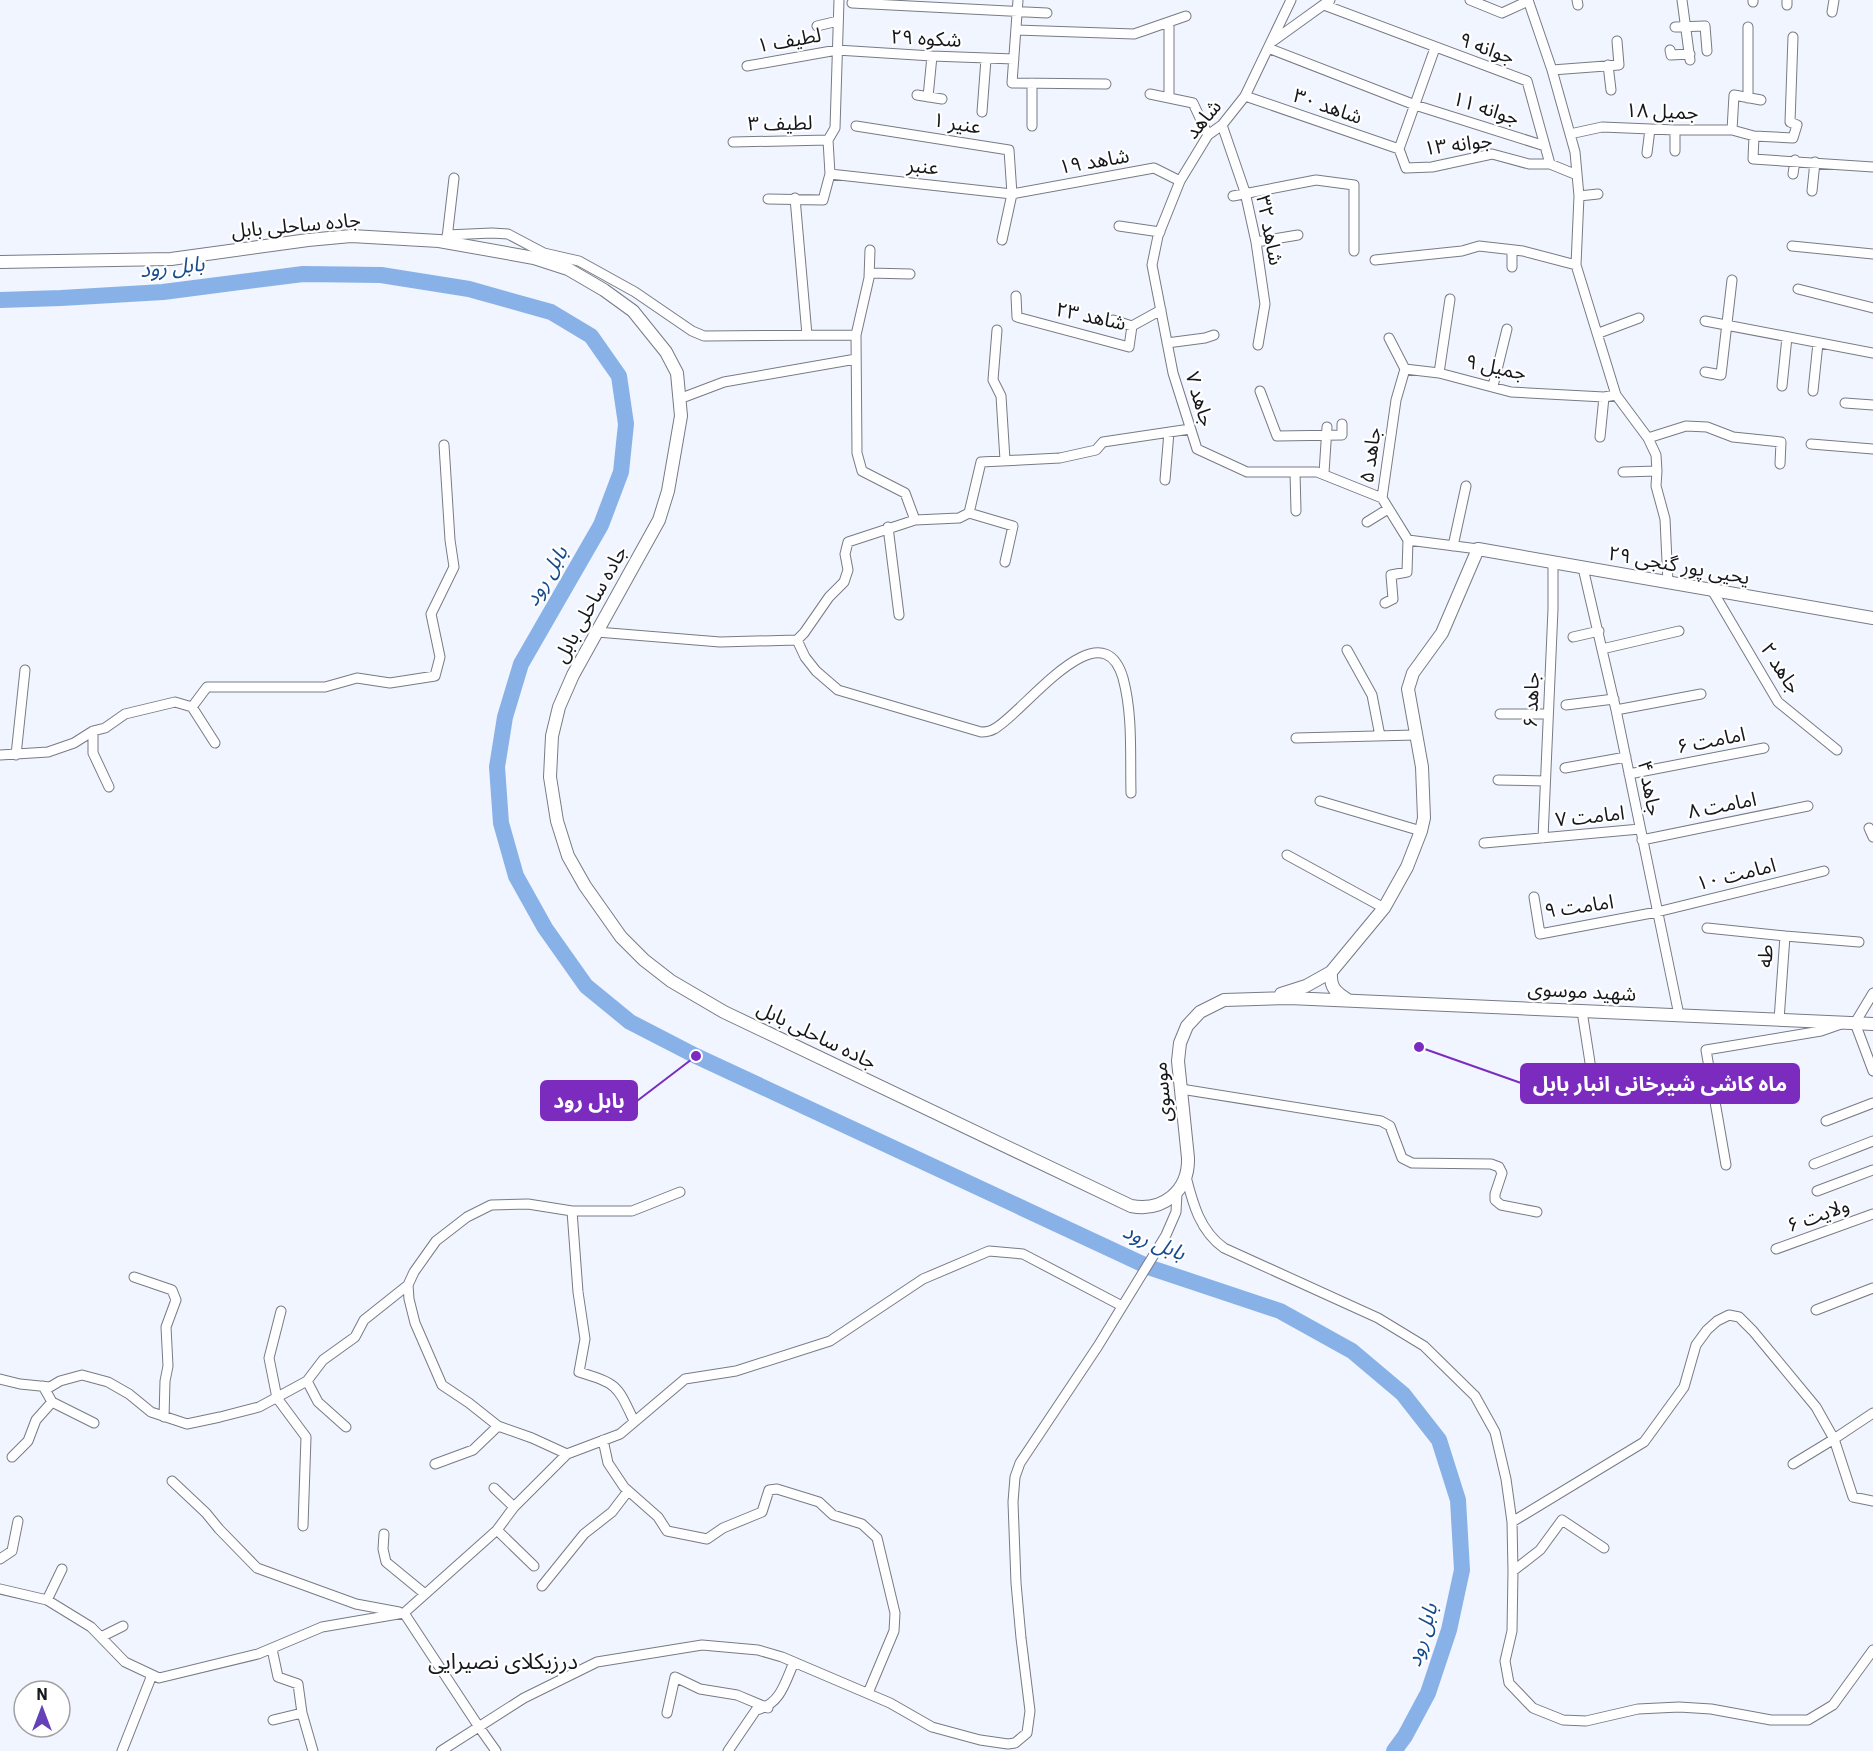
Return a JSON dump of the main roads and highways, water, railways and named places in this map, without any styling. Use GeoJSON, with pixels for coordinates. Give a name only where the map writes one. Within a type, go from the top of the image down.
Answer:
{"type":"FeatureCollection","features":[{"type":"Feature","properties":{"kind":"main road","name":"جاده ساحلی بابل"},"geometry":{"type":"LineString","coordinates":[[0,262],[171,259],[351,236],[447,238],[534,258],[568,269],[604,290],[633,311],[666,352],[677,373],[681,416],[668,491],[659,520],[597,632],[559,707],[552,736],[550,777],[556,821],[568,856],[585,886],[621,937],[644,960],[671,981],[724,1012],[1131,1206],[1156,1206],[1177,1193]]}},
{"type":"Feature","properties":{"kind":"main road","name":"یحیی پور گنجی ۲۹"},"geometry":{"type":"LineString","coordinates":[[1331,972],[1384,908],[1407,867],[1421,831],[1424,818],[1422,767],[1408,689],[1413,673],[1442,633],[1478,549],[1873,618]]}},
{"type":"Feature","properties":{"kind":"main road"},"geometry":{"type":"LineString","coordinates":[[1261,998],[1306,986],[1331,972]]}},
{"type":"Feature","properties":{"kind":"main road"},"geometry":{"type":"LineString","coordinates":[[1331,972],[1330,981],[1335,992],[1349,1000]]}},
{"type":"Feature","properties":{"kind":"main road","name":"موسوی"},"geometry":{"type":"LineString","coordinates":[[1177,1193],[1186,1177],[1188,1158],[1178,1052],[1183,1034],[1193,1019],[1207,1007],[1224,1000],[1289,998]]}},
{"type":"Feature","properties":{"kind":"main road","name":"شهید موسوی"},"geometry":{"type":"LineString","coordinates":[[1289,998],[1873,1024]]}},
{"type":"Feature","properties":{"kind":"waterway","name":"بابل رود"},"geometry":{"type":"LineString","coordinates":[[0,300],[163,292],[303,274],[381,275],[469,289],[551,312],[591,336],[619,376],[626,424],[621,472],[601,525],[521,664],[505,717],[497,767],[501,823],[516,876],[545,928],[586,986],[630,1022],[696,1056],[1151,1268],[1280,1311],[1352,1351],[1403,1394],[1439,1440],[1458,1500],[1462,1570],[1449,1630],[1428,1693],[1405,1736],[1394,1751]]}},
{"type":"Feature","properties":{"kind":"place","name":"ماه کاشی شیرخانی انبار بابل"},"geometry":{"type":"Point","coordinates":[1419,1047]}},
{"type":"Feature","properties":{"kind":"place","name":"بابل رود"},"geometry":{"type":"Point","coordinates":[696,1056]}},
{"type":"Feature","properties":{"kind":"district","name":"درزیکلای نصیرایی"},"geometry":{"type":"Point","coordinates":[503,1661]}}]}
